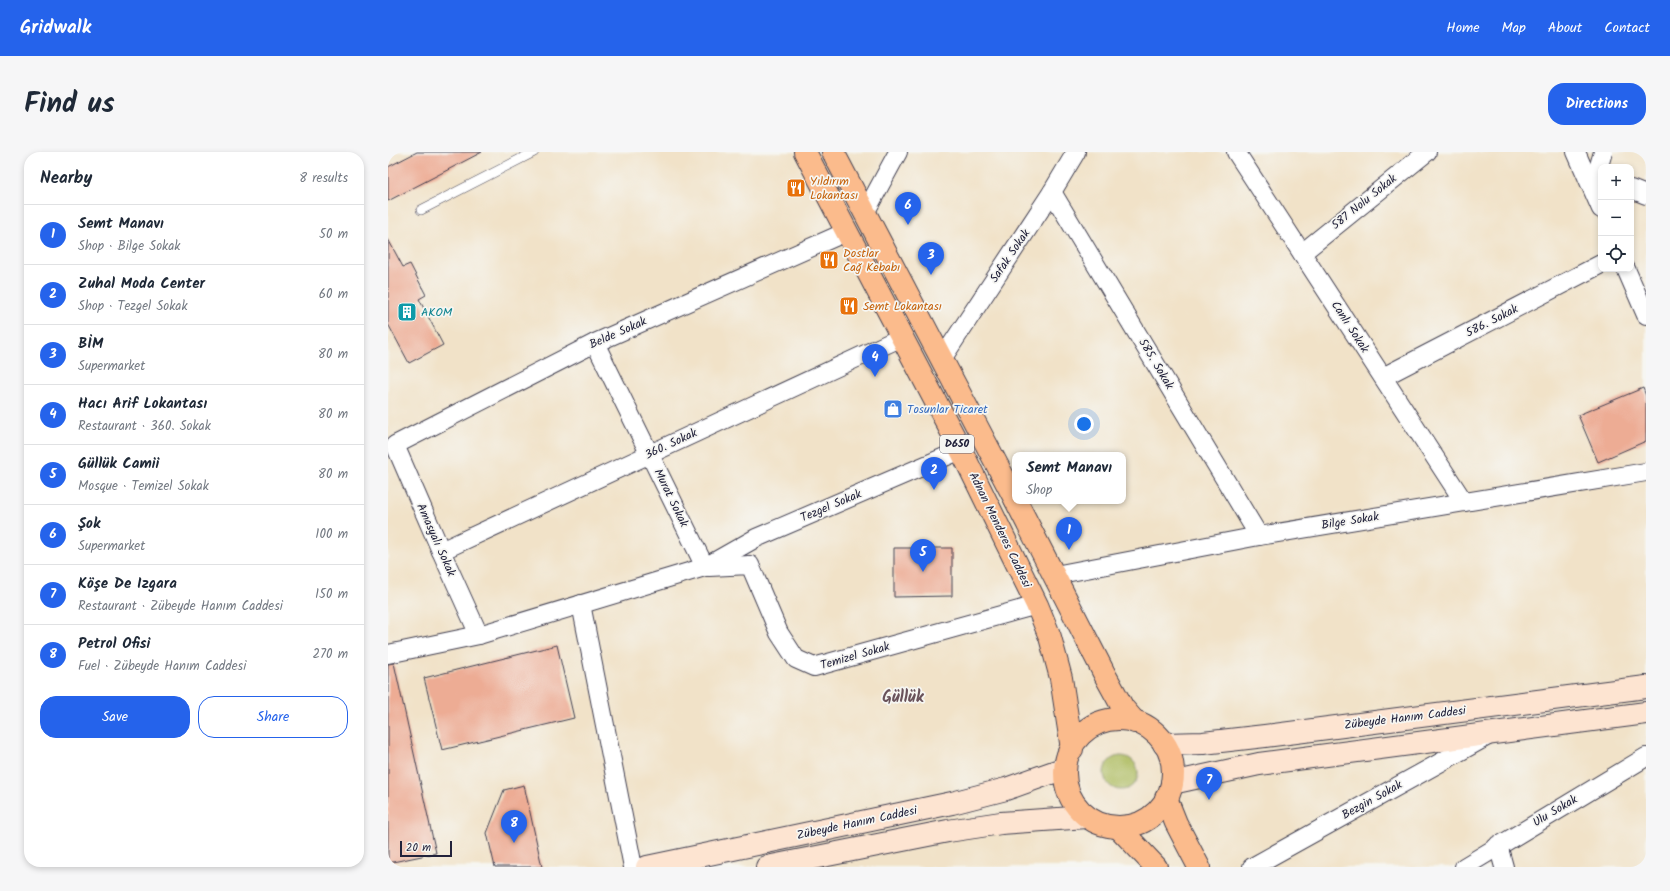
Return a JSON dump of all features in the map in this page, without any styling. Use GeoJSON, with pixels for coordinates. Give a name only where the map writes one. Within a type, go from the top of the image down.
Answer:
{"type":"FeatureCollection","features":[{"type":"Feature","properties":{"kind":"main road","name":"Adnan Menderes Caddesi"},"geometry":{"type":"LineString","coordinates":[[805,152],[961,450],[1037,605],[1050,637],[1061,678],[1068,759]]}},
{"type":"Feature","properties":{"kind":"main road"},"geometry":{"type":"LineString","coordinates":[[833,152],[1012,494]]}},
{"type":"Feature","properties":{"kind":"main road"},"geometry":{"type":"LineString","coordinates":[[1017,504],[1123,708],[1135,722]]}},
{"type":"Feature","properties":{"kind":"main road","name":"Zübeyde Hanım Caddesi"},"geometry":{"type":"LineString","coordinates":[[1164,744],[1203,743],[1265,736],[1646,686]]}},
{"type":"Feature","properties":{"kind":"main road"},"geometry":{"type":"LineString","coordinates":[[1169,790],[1259,764],[1646,713]]}},
{"type":"Feature","properties":{"kind":"main road"},"geometry":{"type":"LineString","coordinates":[[1108,720],[1127,720],[1144,725],[1159,737],[1164,744],[1170,752],[1172,765],[1169,790],[1163,805],[1151,817],[1136,825],[1119,828],[1102,825],[1088,817],[1076,805],[1068,790],[1068,759],[1077,740],[1090,727],[1108,720]]}},
{"type":"Feature","properties":{"kind":"main road","name":"Zübeyde Hanım Caddesi"},"geometry":{"type":"LineString","coordinates":[[647,867],[952,803],[1006,789],[1068,759]]}},
{"type":"Feature","properties":{"kind":"main road"},"geometry":{"type":"LineString","coordinates":[[1169,790],[1176,823],[1199,867]]}},
{"type":"Feature","properties":{"kind":"main road","name":"Zübeyde Hanım Caddesi"},"geometry":{"type":"LineString","coordinates":[[767,867],[948,831],[1008,822],[1088,817]]}},
{"type":"Feature","properties":{"kind":"main road"},"geometry":{"type":"LineString","coordinates":[[1119,828],[1156,867]]}},
{"type":"Feature","properties":{"kind":"street"},"geometry":{"type":"LineString","coordinates":[[865,213],[898,152]]}},
{"type":"Feature","properties":{"kind":"street","name":"Safak Sokak"},"geometry":{"type":"LineString","coordinates":[[942,359],[1052,192],[1076,152]]}},
{"type":"Feature","properties":{"kind":"street","name":"Canlı Sokak"},"geometry":{"type":"LineString","coordinates":[[1236,152],[1464,502]]}},
{"type":"Feature","properties":{"kind":"street","name":"587 Nolu Sokak"},"geometry":{"type":"LineString","coordinates":[[1302,253],[1427,152]]}},
{"type":"Feature","properties":{"kind":"street"},"geometry":{"type":"LineString","coordinates":[[1576,152],[1594,175],[1599,200]]}},
{"type":"Feature","properties":{"kind":"street"},"geometry":{"type":"LineString","coordinates":[[1594,175],[1603,152]]}},
{"type":"Feature","properties":{"kind":"street"},"geometry":{"type":"LineString","coordinates":[[1634,190],[1646,195]]}},
{"type":"Feature","properties":{"kind":"street","name":"585. Sokak"},"geometry":{"type":"LineString","coordinates":[[1052,192],[1259,536]]}},
{"type":"Feature","properties":{"kind":"street","name":"Belde Sokak"},"geometry":{"type":"LineString","coordinates":[[395,445],[595,343],[846,232]]}},
{"type":"Feature","properties":{"kind":"street","name":"586. Sokak"},"geometry":{"type":"LineString","coordinates":[[1383,377],[1598,266]]}},
{"type":"Feature","properties":{"kind":"street"},"geometry":{"type":"LineString","coordinates":[[1627,272],[1646,315]]}},
{"type":"Feature","properties":{"kind":"street","name":"360. Sokak"},"geometry":{"type":"LineString","coordinates":[[441,551],[902,337]]}},
{"type":"Feature","properties":{"kind":"street","name":"Murat Sokak"},"geometry":{"type":"LineString","coordinates":[[595,343],[705,567]]}},
{"type":"Feature","properties":{"kind":"street","name":"Amasyalı Sokak"},"geometry":{"type":"LineString","coordinates":[[395,445],[479,634]]}},
{"type":"Feature","properties":{"kind":"street","name":"Tezgel Sokak"},"geometry":{"type":"LineString","coordinates":[[705,567],[756,538],[961,450]]}},
{"type":"Feature","properties":{"kind":"street","name":"Bilge Sokak"},"geometry":{"type":"LineString","coordinates":[[1055,576],[1259,536],[1646,472]]}},
{"type":"Feature","properties":{"kind":"street","name":"Temizel Sokak"},"geometry":{"type":"LineString","coordinates":[[705,567],[750,564],[779,633],[796,659],[814,667],[1037,605]]}},
{"type":"Feature","properties":{"kind":"street"},"geometry":{"type":"LineString","coordinates":[[388,654],[479,634],[705,567]]}},
{"type":"Feature","properties":{"kind":"street"},"geometry":{"type":"LineString","coordinates":[[581,604],[633,867]]}},
{"type":"Feature","properties":{"kind":"street","name":"Bezgin Sokak"},"geometry":{"type":"LineString","coordinates":[[1252,867],[1492,734]]}},
{"type":"Feature","properties":{"kind":"street","name":"Ulu Sokak"},"geometry":{"type":"LineString","coordinates":[[1464,867],[1498,845],[1646,757]]}},
{"type":"Feature","properties":{"kind":"street"},"geometry":{"type":"LineString","coordinates":[[1498,845],[1504,867]]}},
{"type":"Feature","properties":{"kind":"lane"},"geometry":{"type":"LineString","coordinates":[[421,210],[534,152]]}},
{"type":"Feature","properties":{"kind":"green space"},"geometry":{"type":"Polygon","coordinates":[[[1118,756],[1124,756],[1128,757],[1135,763],[1138,773],[1137,780],[1131,787],[1124,790],[1118,790],[1114,789],[1107,783],[1104,776],[1104,770],[1105,766],[1111,759],[1118,756]]]}},
{"type":"Feature","properties":{"kind":"building"},"geometry":{"type":"Polygon","coordinates":[[[417,152],[482,152],[388,201],[388,167],[417,152]]]}},
{"type":"Feature","properties":{"kind":"building","name":"AKOM"},"geometry":{"type":"Polygon","coordinates":[[[388,239],[403,267],[410,264],[426,295],[419,299],[443,345],[409,363],[388,324],[388,239]]]}},
{"type":"Feature","properties":{"kind":"building"},"geometry":{"type":"Polygon","coordinates":[[[1643,388],[1646,396],[1646,441],[1598,462],[1578,415],[1643,388]]]}},
{"type":"Feature","properties":{"kind":"building"},"geometry":{"type":"Polygon","coordinates":[[[894,548],[952,548],[952,596],[894,597],[894,548]]]}},
{"type":"Feature","properties":{"kind":"building"},"geometry":{"type":"Polygon","coordinates":[[[557,645],[574,718],[442,750],[424,678],[557,645]]]}},
{"type":"Feature","properties":{"kind":"building"},"geometry":{"type":"Polygon","coordinates":[[[394,663],[436,853],[388,863],[388,664],[394,663]]]}},
{"type":"Feature","properties":{"kind":"building"},"geometry":{"type":"Polygon","coordinates":[[[524,785],[542,867],[495,867],[487,833],[504,790],[524,785]]]}},
{"type":"Feature","properties":{"kind":"place","name":"Yıldırım Lokantası"},"geometry":{"type":"Point","coordinates":[796,188]}},
{"type":"Feature","properties":{"kind":"place","name":"Şok"},"geometry":{"type":"Point","coordinates":[908,225]}},
{"type":"Feature","properties":{"kind":"place","name":"Dostlar Cağ Kebabı"},"geometry":{"type":"Point","coordinates":[829,260]}},
{"type":"Feature","properties":{"kind":"place","name":"BİM"},"geometry":{"type":"Point","coordinates":[931,275]}},
{"type":"Feature","properties":{"kind":"place","name":"Semt Lokantası"},"geometry":{"type":"Point","coordinates":[849,306]}},
{"type":"Feature","properties":{"kind":"place","name":"AKOM"},"geometry":{"type":"Point","coordinates":[407,312]}},
{"type":"Feature","properties":{"kind":"place","name":"Hacı Arif Lokantası"},"geometry":{"type":"Point","coordinates":[875,377]}},
{"type":"Feature","properties":{"kind":"place","name":"Tosunlar Ticaret"},"geometry":{"type":"Point","coordinates":[893,409]}},
{"type":"Feature","properties":{"kind":"place","name":"Zuhal Moda Center"},"geometry":{"type":"Point","coordinates":[934,490]}},
{"type":"Feature","properties":{"kind":"place","name":"Semt Manavı"},"geometry":{"type":"Point","coordinates":[1069,550]}},
{"type":"Feature","properties":{"kind":"place","name":"Güllük Camii"},"geometry":{"type":"Point","coordinates":[923,572]}},
{"type":"Feature","properties":{"kind":"place","name":"Köşe De Izgara"},"geometry":{"type":"Point","coordinates":[1209,800]}},
{"type":"Feature","properties":{"kind":"place","name":"Petrol Ofisi"},"geometry":{"type":"Point","coordinates":[514,843]}},
{"type":"Feature","properties":{"kind":"district","name":"Güllük"},"geometry":{"type":"Point","coordinates":[903,697]}}]}
